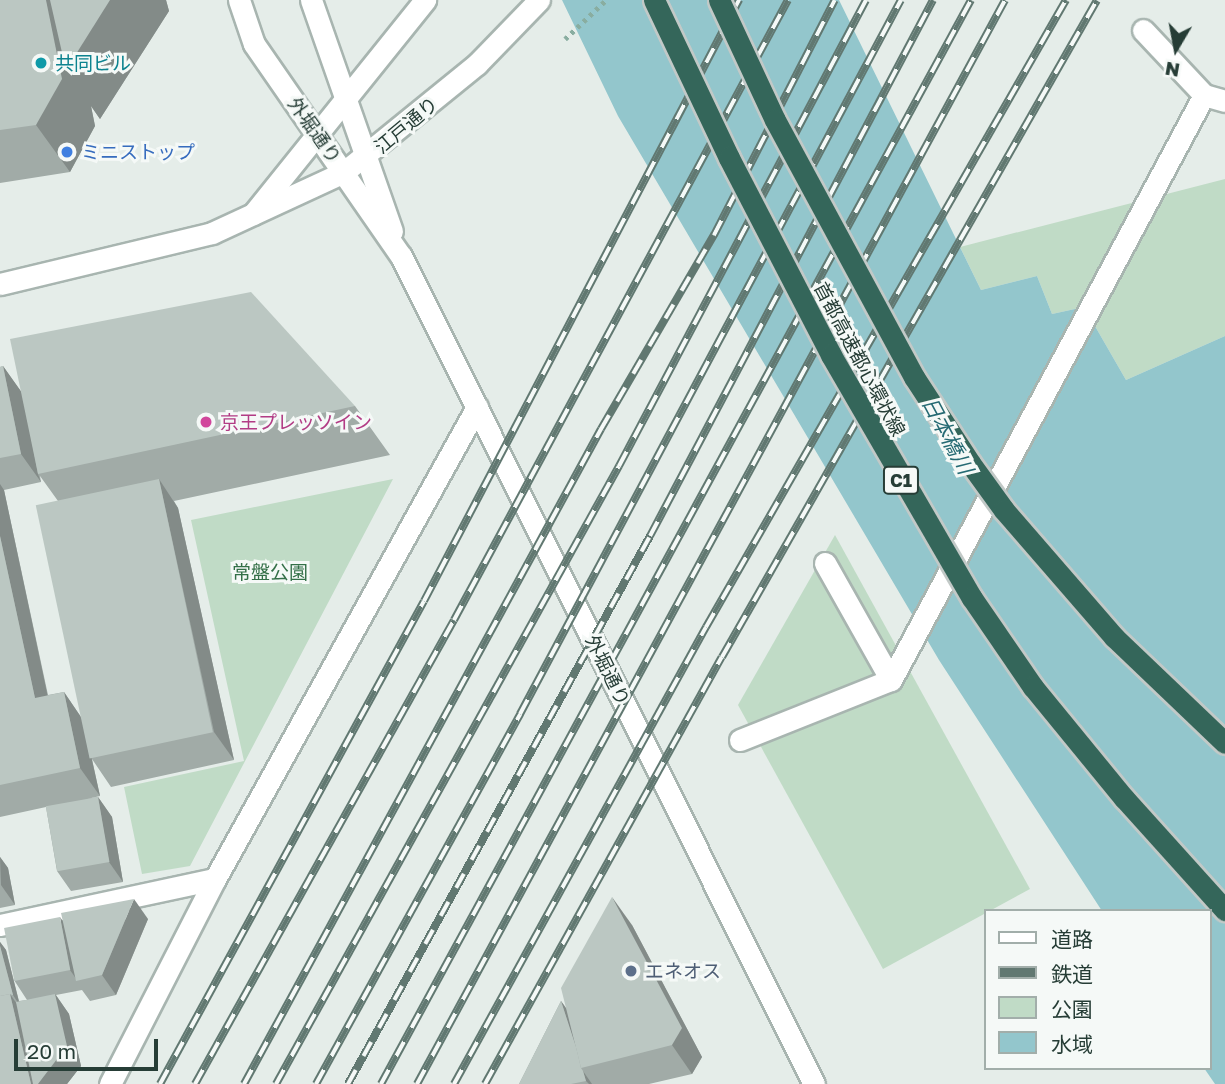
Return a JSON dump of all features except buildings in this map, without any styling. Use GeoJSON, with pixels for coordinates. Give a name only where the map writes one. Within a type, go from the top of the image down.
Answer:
{"type":"FeatureCollection","features":[{"type":"Feature","properties":{"kind":"highway","name":"首都高速都心環状線"},"geometry":{"type":"LineString","coordinates":[[654,0],[729,158],[831,355],[972,598],[1033,687],[1124,798],[1225,910]]}},
{"type":"Feature","properties":{"kind":"highway","name":"首都高速都心環状線"},"geometry":{"type":"LineString","coordinates":[[719,0],[775,120],[914,377],[970,463],[1004,510],[1097,619],[1225,743]]}},
{"type":"Feature","properties":{"kind":"main road","name":"外堀通り"},"geometry":{"type":"LineString","coordinates":[[239,0],[254,44],[401,256],[814,1084]]}},
{"type":"Feature","properties":{"kind":"main road","name":"外堀通り"},"geometry":{"type":"LineString","coordinates":[[311,0],[401,256]]}},
{"type":"Feature","properties":{"kind":"main road"},"geometry":{"type":"LineString","coordinates":[[250,219],[425,0]]}},
{"type":"Feature","properties":{"kind":"main road","name":"江戸通り"},"geometry":{"type":"LineString","coordinates":[[0,284],[212,233],[250,219],[344,172],[368,156],[477,64],[539,0]]}},
{"type":"Feature","properties":{"kind":"main road"},"geometry":{"type":"LineString","coordinates":[[1143,30],[1204,95],[1225,101]]}},
{"type":"Feature","properties":{"kind":"main road"},"geometry":{"type":"LineString","coordinates":[[740,740],[891,680],[1204,95]]}},
{"type":"Feature","properties":{"kind":"main road"},"geometry":{"type":"LineString","coordinates":[[110,1084],[215,879],[477,407]]}},
{"type":"Feature","properties":{"kind":"main road"},"geometry":{"type":"LineString","coordinates":[[825,563],[891,680]]}},
{"type":"Feature","properties":{"kind":"main road"},"geometry":{"type":"LineString","coordinates":[[0,925],[215,879]]}},
{"type":"Feature","properties":{"kind":"path"},"geometry":{"type":"LineString","coordinates":[[565,39],[606,0]]}},
{"type":"Feature","properties":{"kind":"green space"},"geometry":{"type":"Polygon","coordinates":[[[1225,179],[1225,336],[1126,380],[1084,307],[1052,314],[1037,276],[981,290],[960,247],[1225,179]]]}},
{"type":"Feature","properties":{"kind":"green space","name":"常盤公園"},"geometry":{"type":"Polygon","coordinates":[[[393,479],[190,866],[142,874],[124,787],[244,761],[191,520],[393,479]]]}},
{"type":"Feature","properties":{"kind":"green space"},"geometry":{"type":"Polygon","coordinates":[[[835,535],[1030,889],[993,909],[984,909],[984,914],[883,969],[738,705],[835,535]]]}},
{"type":"Feature","properties":{"kind":"water","name":"日本橋川"},"geometry":{"type":"Polygon","coordinates":[[[562,0],[839,0],[981,290],[1037,276],[1052,314],[1084,307],[1126,380],[1225,336],[1225,1084],[1215,1084],[1205,1070],[1211,1070],[1211,909],[1101,909],[939,660],[618,116],[562,0]]]}},
{"type":"Feature","properties":{"kind":"railway"},"geometry":{"type":"LineString","coordinates":[[160,1084],[424,601],[739,0]]}},
{"type":"Feature","properties":{"kind":"railway"},"geometry":{"type":"LineString","coordinates":[[195,1084],[454,620],[788,0]]}},
{"type":"Feature","properties":{"kind":"railway"},"geometry":{"type":"LineString","coordinates":[[244,1084],[601,429],[714,235],[835,0]]}},
{"type":"Feature","properties":{"kind":"railway"},"geometry":{"type":"LineString","coordinates":[[276,1084],[619,466],[866,0]]}},
{"type":"Feature","properties":{"kind":"railway"},"geometry":{"type":"LineString","coordinates":[[316,1084],[520,714],[901,0]]}},
{"type":"Feature","properties":{"kind":"railway"},"geometry":{"type":"LineString","coordinates":[[348,1084],[650,536],[933,0]]}},
{"type":"Feature","properties":{"kind":"railway"},"geometry":{"type":"LineString","coordinates":[[381,1084],[971,0]]}},
{"type":"Feature","properties":{"kind":"railway"},"geometry":{"type":"LineString","coordinates":[[417,1084],[1005,0]]}},
{"type":"Feature","properties":{"kind":"railway"},"geometry":{"type":"LineString","coordinates":[[454,1084],[706,627],[1066,0]]}},
{"type":"Feature","properties":{"kind":"railway"},"geometry":{"type":"LineString","coordinates":[[485,1084],[722,657],[1097,0]]}},
{"type":"Feature","properties":{"kind":"place","name":"共同ビル"},"geometry":{"type":"Point","coordinates":[41,63]}},
{"type":"Feature","properties":{"kind":"place","name":"ミニストップ"},"geometry":{"type":"Point","coordinates":[67,152]}},
{"type":"Feature","properties":{"kind":"place","name":"京王プレッソイン"},"geometry":{"type":"Point","coordinates":[206,422]}},
{"type":"Feature","properties":{"kind":"place","name":"エネオス"},"geometry":{"type":"Point","coordinates":[631,971]}}]}
